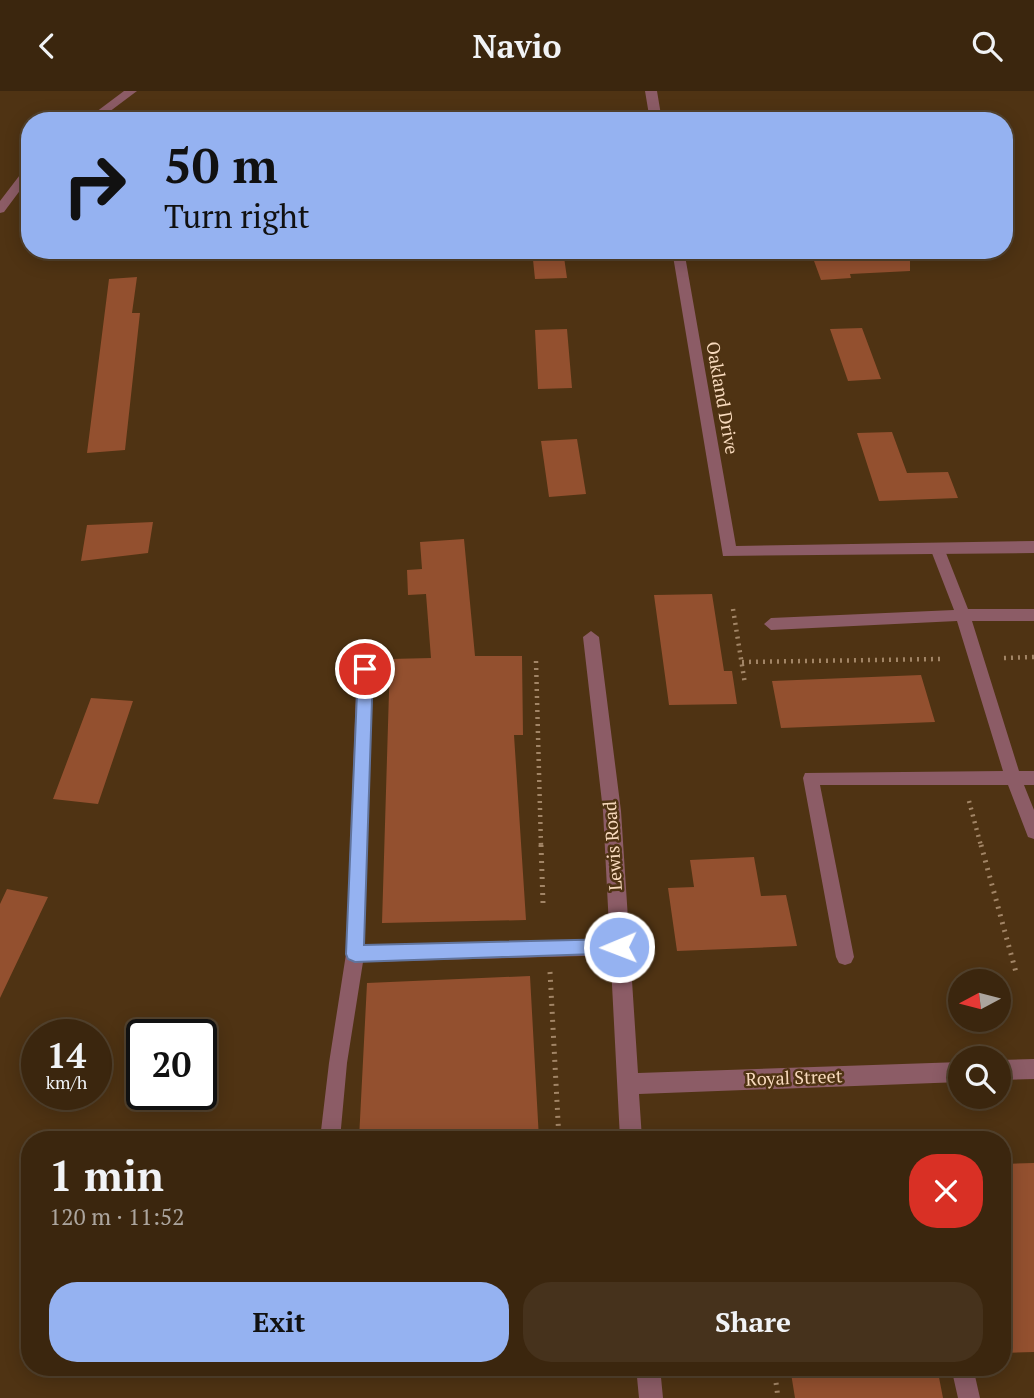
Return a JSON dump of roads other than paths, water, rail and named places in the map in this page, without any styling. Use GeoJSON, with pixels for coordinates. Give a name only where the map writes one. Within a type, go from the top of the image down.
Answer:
{"type":"FeatureCollection","features":[{"type":"Feature","properties":{"kind":"street"},"geometry":{"type":"LineString","coordinates":[[102,112],[131,91]]}},
{"type":"Feature","properties":{"kind":"street"},"geometry":{"type":"LineString","coordinates":[[651,91],[654,112]]}},
{"type":"Feature","properties":{"kind":"street"},"geometry":{"type":"LineString","coordinates":[[0,209],[21,181]]}},
{"type":"Feature","properties":{"kind":"street","name":"Oakland Drive"},"geometry":{"type":"LineString","coordinates":[[680,259],[729,552],[937,548]]}},
{"type":"Feature","properties":{"kind":"street"},"geometry":{"type":"LineString","coordinates":[[937,548],[1034,547]]}},
{"type":"Feature","properties":{"kind":"street","name":"Lewis Road"},"geometry":{"type":"LineString","coordinates":[[591,636],[612,811],[630,1131]]}},
{"type":"Feature","properties":{"kind":"street"},"geometry":{"type":"LineString","coordinates":[[1011,1070],[1034,1069]]}},
{"type":"Feature","properties":{"kind":"street","name":"Royal Street"},"geometry":{"type":"LineString","coordinates":[[626,1084],[948,1072]]}},
{"type":"Feature","properties":{"kind":"street"},"geometry":{"type":"LineString","coordinates":[[649,1376],[651,1398]]}},
{"type":"Feature","properties":{"kind":"lane"},"geometry":{"type":"LineString","coordinates":[[937,548],[963,615],[1001,744],[1034,832]]}},
{"type":"Feature","properties":{"kind":"lane"},"geometry":{"type":"LineString","coordinates":[[771,624],[963,615],[1034,615]]}},
{"type":"Feature","properties":{"kind":"lane"},"geometry":{"type":"LineString","coordinates":[[331,1131],[338,1063],[355,954],[365,669]]}},
{"type":"Feature","properties":{"kind":"lane"},"geometry":{"type":"LineString","coordinates":[[845,957],[811,778],[1034,778]]}},
{"type":"Feature","properties":{"kind":"lane"},"geometry":{"type":"LineString","coordinates":[[355,954],[619,947]]}},
{"type":"Feature","properties":{"kind":"lane"},"geometry":{"type":"LineString","coordinates":[[964,1376],[969,1398]]}}]}
